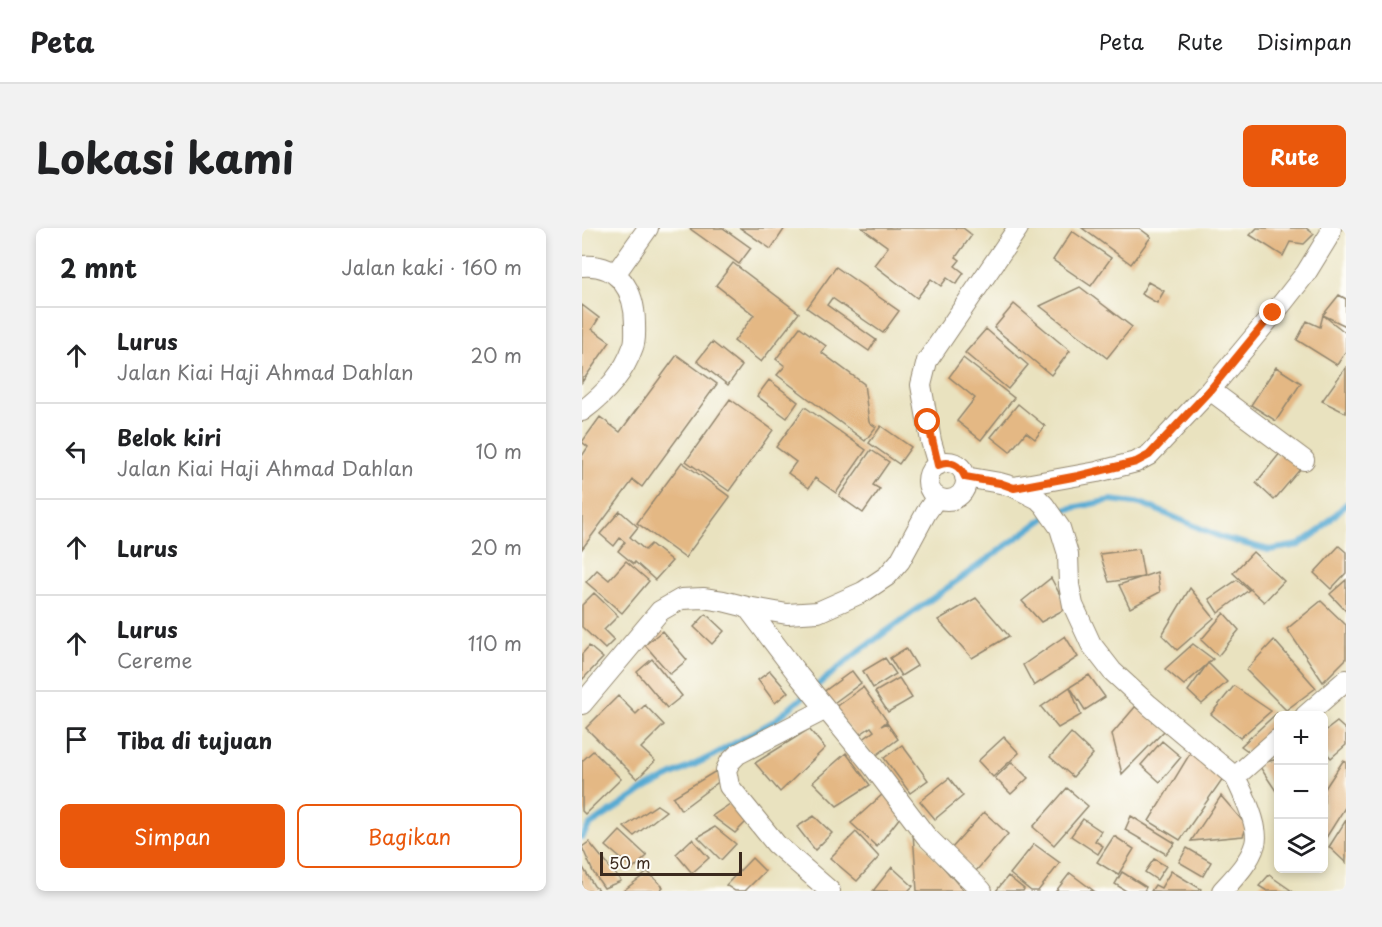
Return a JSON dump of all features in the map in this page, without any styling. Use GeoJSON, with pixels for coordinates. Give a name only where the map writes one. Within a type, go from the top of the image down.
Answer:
{"type":"FeatureCollection","features":[{"type":"Feature","properties":{"kind":"street"},"geometry":{"type":"LineString","coordinates":[[616,273],[648,228]]}},
{"type":"Feature","properties":{"kind":"street"},"geometry":{"type":"LineString","coordinates":[[938,465],[931,441],[921,385],[927,361],[1018,228]]}},
{"type":"Feature","properties":{"kind":"street"},"geometry":{"type":"LineString","coordinates":[[1014,488],[1136,462],[1149,455],[1210,390],[1306,273],[1330,234],[1331,228]]}},
{"type":"Feature","properties":{"kind":"street"},"geometry":{"type":"LineString","coordinates":[[582,266],[591,265],[616,273],[629,290],[635,309],[636,328],[634,346],[618,377],[582,411]]}},
{"type":"Feature","properties":{"kind":"street"},"geometry":{"type":"LineString","coordinates":[[1210,390],[1304,460]]}},
{"type":"Feature","properties":{"kind":"street"},"geometry":{"type":"LineString","coordinates":[[951,463],[962,471],[965,484],[958,497],[944,500],[931,492],[928,477],[938,465],[951,463]]}},
{"type":"Feature","properties":{"kind":"street"},"geometry":{"type":"LineString","coordinates":[[965,477],[1000,483],[1038,499],[1060,528],[1068,554],[1069,585],[1073,606],[1091,644],[1112,671],[1235,777],[1256,832],[1256,843],[1251,855],[1222,891]]}},
{"type":"Feature","properties":{"kind":"street"},"geometry":{"type":"LineString","coordinates":[[582,704],[660,611],[681,599],[703,598],[787,614],[818,612],[863,592],[887,576],[900,561],[937,497]]}},
{"type":"Feature","properties":{"kind":"street"},"geometry":{"type":"LineString","coordinates":[[747,607],[926,836],[982,891]]}},
{"type":"Feature","properties":{"kind":"street"},"geometry":{"type":"LineString","coordinates":[[1311,711],[1346,680]]}},
{"type":"Feature","properties":{"kind":"street"},"geometry":{"type":"LineString","coordinates":[[821,703],[738,754],[726,770],[729,786],[776,844],[830,891]]}},
{"type":"Feature","properties":{"kind":"street"},"geometry":{"type":"LineString","coordinates":[[1235,777],[1274,743]]}},
{"type":"Feature","properties":{"kind":"building"},"geometry":{"type":"Polygon","coordinates":[[[689,228],[723,228],[751,248],[739,264],[689,228]]]}},
{"type":"Feature","properties":{"kind":"building"},"geometry":{"type":"Polygon","coordinates":[[[740,228],[785,228],[771,249],[740,228]]]}},
{"type":"Feature","properties":{"kind":"building"},"geometry":{"type":"Polygon","coordinates":[[[862,228],[963,228],[972,235],[956,257],[960,260],[955,266],[964,273],[956,284],[947,278],[941,286],[931,279],[917,298],[874,265],[888,247],[862,228]]]}},
{"type":"Feature","properties":{"kind":"building"},"geometry":{"type":"Polygon","coordinates":[[[1082,228],[1139,228],[1151,237],[1131,264],[1082,228]]]}},
{"type":"Feature","properties":{"kind":"building"},"geometry":{"type":"Polygon","coordinates":[[[1257,228],[1306,228],[1314,234],[1304,244],[1290,242],[1283,256],[1250,235],[1257,228]]]}},
{"type":"Feature","properties":{"kind":"building"},"geometry":{"type":"Polygon","coordinates":[[[1072,231],[1111,258],[1091,286],[1053,260],[1072,231]]]}},
{"type":"Feature","properties":{"kind":"building"},"geometry":{"type":"Polygon","coordinates":[[[733,263],[799,313],[761,362],[734,341],[754,315],[716,285],[733,263]]]}},
{"type":"Feature","properties":{"kind":"building"},"geometry":{"type":"Polygon","coordinates":[[[836,267],[899,311],[883,333],[832,298],[827,305],[876,340],[869,351],[807,308],[836,267]]]}},
{"type":"Feature","properties":{"kind":"building"},"geometry":{"type":"Polygon","coordinates":[[[1148,282],[1164,291],[1157,303],[1141,294],[1148,282]]]}},
{"type":"Feature","properties":{"kind":"building"},"geometry":{"type":"Polygon","coordinates":[[[1080,287],[1132,327],[1107,358],[1040,306],[1080,287]]]}},
{"type":"Feature","properties":{"kind":"building"},"geometry":{"type":"Polygon","coordinates":[[[1339,295],[1346,299],[1346,326],[1323,315],[1339,295]]]}},
{"type":"Feature","properties":{"kind":"building"},"geometry":{"type":"Polygon","coordinates":[[[1014,304],[1070,351],[1051,375],[994,328],[1014,304]]]}},
{"type":"Feature","properties":{"kind":"building"},"geometry":{"type":"Polygon","coordinates":[[[582,305],[599,318],[592,329],[610,342],[582,382],[582,305]]]}},
{"type":"Feature","properties":{"kind":"building"},"geometry":{"type":"Polygon","coordinates":[[[1323,315],[1346,333],[1346,351],[1337,365],[1297,340],[1307,321],[1320,327],[1323,315]]]}},
{"type":"Feature","properties":{"kind":"building"},"geometry":{"type":"Polygon","coordinates":[[[800,327],[826,346],[821,352],[864,384],[869,422],[876,427],[865,441],[777,375],[785,366],[776,359],[800,327]]]}},
{"type":"Feature","properties":{"kind":"building"},"geometry":{"type":"Polygon","coordinates":[[[986,329],[1028,365],[1008,389],[965,353],[986,329]]]}},
{"type":"Feature","properties":{"kind":"building"},"geometry":{"type":"Polygon","coordinates":[[[712,342],[742,366],[728,385],[697,361],[712,342]]]}},
{"type":"Feature","properties":{"kind":"building"},"geometry":{"type":"Polygon","coordinates":[[[677,355],[717,384],[642,487],[633,480],[582,549],[582,456],[588,447],[582,442],[600,417],[620,432],[677,355]]]}},
{"type":"Feature","properties":{"kind":"building"},"geometry":{"type":"Polygon","coordinates":[[[963,358],[1014,398],[981,440],[957,421],[975,398],[949,377],[963,358]]]}},
{"type":"Feature","properties":{"kind":"building"},"geometry":{"type":"Polygon","coordinates":[[[1276,367],[1301,383],[1276,421],[1251,405],[1276,367]]]}},
{"type":"Feature","properties":{"kind":"building"},"geometry":{"type":"Polygon","coordinates":[[[1346,367],[1346,413],[1322,401],[1346,367]]]}},
{"type":"Feature","properties":{"kind":"building"},"geometry":{"type":"Polygon","coordinates":[[[769,380],[798,402],[787,418],[757,396],[769,380]]]}},
{"type":"Feature","properties":{"kind":"building"},"geometry":{"type":"Polygon","coordinates":[[[730,399],[773,430],[729,491],[686,461],[730,399]]]}},
{"type":"Feature","properties":{"kind":"building"},"geometry":{"type":"Polygon","coordinates":[[[1018,404],[1045,426],[1035,439],[1026,432],[1010,452],[991,437],[1018,404]]]}},
{"type":"Feature","properties":{"kind":"building"},"geometry":{"type":"Polygon","coordinates":[[[805,407],[866,450],[836,493],[815,478],[809,488],[788,473],[796,462],[776,447],[805,407]]]}},
{"type":"Feature","properties":{"kind":"building"},"geometry":{"type":"Polygon","coordinates":[[[881,426],[911,447],[899,464],[869,443],[881,426]]]}},
{"type":"Feature","properties":{"kind":"building"},"geometry":{"type":"Polygon","coordinates":[[[871,450],[889,462],[873,485],[880,489],[863,513],[839,496],[871,450]]]}},
{"type":"Feature","properties":{"kind":"building"},"geometry":{"type":"Polygon","coordinates":[[[1281,452],[1302,467],[1274,500],[1256,483],[1281,452]]]}},
{"type":"Feature","properties":{"kind":"building"},"geometry":{"type":"Polygon","coordinates":[[[682,462],[730,497],[685,558],[637,523],[682,462]]]}},
{"type":"Feature","properties":{"kind":"building"},"geometry":{"type":"Polygon","coordinates":[[[620,511],[638,527],[630,537],[645,550],[651,544],[672,561],[655,580],[635,562],[634,564],[618,551],[625,542],[620,538],[614,546],[600,534],[620,511]]]}},
{"type":"Feature","properties":{"kind":"building"},"geometry":{"type":"Polygon","coordinates":[[[1339,546],[1346,552],[1346,573],[1331,589],[1314,573],[1339,546]]]}},
{"type":"Feature","properties":{"kind":"building"},"geometry":{"type":"Polygon","coordinates":[[[1139,549],[1144,577],[1109,582],[1100,554],[1139,549]]]}},
{"type":"Feature","properties":{"kind":"building"},"geometry":{"type":"Polygon","coordinates":[[[1253,552],[1284,581],[1264,602],[1233,573],[1253,552]]]}},
{"type":"Feature","properties":{"kind":"building"},"geometry":{"type":"Polygon","coordinates":[[[626,561],[649,581],[622,613],[586,582],[597,570],[609,580],[626,561]]]}},
{"type":"Feature","properties":{"kind":"building"},"geometry":{"type":"Polygon","coordinates":[[[1157,572],[1160,592],[1130,608],[1119,585],[1157,572]]]}},
{"type":"Feature","properties":{"kind":"building"},"geometry":{"type":"Polygon","coordinates":[[[1051,578],[1067,608],[1041,622],[1022,601],[1051,578]]]}},
{"type":"Feature","properties":{"kind":"building"},"geometry":{"type":"Polygon","coordinates":[[[1237,580],[1249,590],[1218,613],[1209,599],[1237,580]]]}},
{"type":"Feature","properties":{"kind":"building"},"geometry":{"type":"Polygon","coordinates":[[[1346,580],[1346,611],[1330,594],[1346,580]]]}},
{"type":"Feature","properties":{"kind":"building"},"geometry":{"type":"Polygon","coordinates":[[[1190,588],[1214,618],[1177,650],[1162,635],[1190,588]]]}},
{"type":"Feature","properties":{"kind":"building"},"geometry":{"type":"Polygon","coordinates":[[[594,593],[618,616],[604,630],[614,640],[605,649],[582,627],[582,605],[594,593]]]}},
{"type":"Feature","properties":{"kind":"building"},"geometry":{"type":"Polygon","coordinates":[[[976,598],[1009,636],[972,658],[938,620],[976,598]]]}},
{"type":"Feature","properties":{"kind":"building"},"geometry":{"type":"Polygon","coordinates":[[[1321,601],[1346,625],[1346,659],[1323,682],[1287,629],[1321,601]]]}},
{"type":"Feature","properties":{"kind":"building"},"geometry":{"type":"Polygon","coordinates":[[[1224,613],[1239,630],[1218,656],[1201,640],[1224,613]]]}},
{"type":"Feature","properties":{"kind":"building"},"geometry":{"type":"Polygon","coordinates":[[[706,614],[724,631],[712,644],[694,627],[706,614]]]}},
{"type":"Feature","properties":{"kind":"building"},"geometry":{"type":"Polygon","coordinates":[[[662,631],[687,660],[670,674],[645,645],[662,631]]]}},
{"type":"Feature","properties":{"kind":"building"},"geometry":{"type":"Polygon","coordinates":[[[1065,636],[1078,657],[1034,686],[1023,665],[1065,636]]]}},
{"type":"Feature","properties":{"kind":"building"},"geometry":{"type":"Polygon","coordinates":[[[1274,640],[1316,688],[1286,710],[1246,670],[1274,640]]]}},
{"type":"Feature","properties":{"kind":"building"},"geometry":{"type":"Polygon","coordinates":[[[1193,644],[1213,659],[1184,685],[1165,669],[1193,644]]]}},
{"type":"Feature","properties":{"kind":"building"},"geometry":{"type":"Polygon","coordinates":[[[589,646],[603,658],[582,680],[582,654],[589,646]]]}},
{"type":"Feature","properties":{"kind":"building"},"geometry":{"type":"Polygon","coordinates":[[[906,648],[917,666],[901,676],[890,658],[906,648]]]}},
{"type":"Feature","properties":{"kind":"building"},"geometry":{"type":"Polygon","coordinates":[[[885,658],[896,674],[873,688],[863,671],[885,658]]]}},
{"type":"Feature","properties":{"kind":"building"},"geometry":{"type":"Polygon","coordinates":[[[652,659],[682,696],[667,708],[637,672],[652,659]]]}},
{"type":"Feature","properties":{"kind":"building"},"geometry":{"type":"Polygon","coordinates":[[[1208,663],[1227,682],[1202,704],[1188,691],[1208,663]]]}},
{"type":"Feature","properties":{"kind":"building"},"geometry":{"type":"Polygon","coordinates":[[[770,671],[788,692],[775,703],[758,680],[770,671]]]}},
{"type":"Feature","properties":{"kind":"building"},"geometry":{"type":"Polygon","coordinates":[[[852,671],[861,683],[831,705],[822,693],[852,671]]]}},
{"type":"Feature","properties":{"kind":"building"},"geometry":{"type":"Polygon","coordinates":[[[1089,675],[1105,697],[1085,710],[1070,687],[1089,675]]]}},
{"type":"Feature","properties":{"kind":"building"},"geometry":{"type":"Polygon","coordinates":[[[899,678],[912,698],[888,712],[875,692],[899,678]]]}},
{"type":"Feature","properties":{"kind":"building"},"geometry":{"type":"Polygon","coordinates":[[[1234,686],[1271,711],[1240,738],[1211,714],[1234,686]]]}},
{"type":"Feature","properties":{"kind":"building"},"geometry":{"type":"Polygon","coordinates":[[[863,687],[887,721],[881,726],[887,723],[898,739],[874,757],[862,740],[874,731],[871,727],[856,737],[834,708],[863,687]]]}},
{"type":"Feature","properties":{"kind":"building"},"geometry":{"type":"Polygon","coordinates":[[[1070,687],[1081,715],[1058,728],[1041,707],[1070,687]]]}},
{"type":"Feature","properties":{"kind":"building"},"geometry":{"type":"Polygon","coordinates":[[[618,696],[636,714],[645,705],[664,725],[641,748],[655,761],[637,779],[586,728],[618,696]]]}},
{"type":"Feature","properties":{"kind":"building"},"geometry":{"type":"Polygon","coordinates":[[[1135,707],[1166,729],[1122,774],[1112,734],[1135,707]]]}},
{"type":"Feature","properties":{"kind":"building"},"geometry":{"type":"Polygon","coordinates":[[[1274,716],[1274,732],[1252,754],[1241,746],[1274,716]]]}},
{"type":"Feature","properties":{"kind":"building"},"geometry":{"type":"Polygon","coordinates":[[[1337,722],[1346,730],[1346,745],[1331,758],[1328,755],[1328,729],[1337,722]]]}},
{"type":"Feature","properties":{"kind":"building"},"geometry":{"type":"Polygon","coordinates":[[[809,729],[825,748],[780,792],[755,763],[809,729]]]}},
{"type":"Feature","properties":{"kind":"building"},"geometry":{"type":"Polygon","coordinates":[[[1071,733],[1093,754],[1073,777],[1050,757],[1071,733]]]}},
{"type":"Feature","properties":{"kind":"building"},"geometry":{"type":"Polygon","coordinates":[[[1004,737],[1019,753],[993,777],[978,761],[1004,737]]]}},
{"type":"Feature","properties":{"kind":"building"},"geometry":{"type":"Polygon","coordinates":[[[1162,741],[1181,757],[1160,782],[1141,765],[1162,741]]]}},
{"type":"Feature","properties":{"kind":"building"},"geometry":{"type":"Polygon","coordinates":[[[902,745],[928,780],[910,793],[884,758],[902,745]]]}},
{"type":"Feature","properties":{"kind":"building"},"geometry":{"type":"Polygon","coordinates":[[[1194,747],[1228,771],[1180,840],[1149,821],[1194,747]]]}},
{"type":"Feature","properties":{"kind":"building"},"geometry":{"type":"Polygon","coordinates":[[[593,751],[621,779],[585,814],[582,811],[582,761],[593,751]]]}},
{"type":"Feature","properties":{"kind":"building"},"geometry":{"type":"Polygon","coordinates":[[[846,753],[870,785],[837,806],[813,782],[846,753]]]}},
{"type":"Feature","properties":{"kind":"building"},"geometry":{"type":"Polygon","coordinates":[[[1274,760],[1274,788],[1258,764],[1274,760]]]}},
{"type":"Feature","properties":{"kind":"building"},"geometry":{"type":"Polygon","coordinates":[[[1343,761],[1346,762],[1346,806],[1328,835],[1328,819],[1328,784],[1343,761]]]}},
{"type":"Feature","properties":{"kind":"building"},"geometry":{"type":"Polygon","coordinates":[[[1012,762],[1028,778],[1011,794],[995,778],[1012,762]]]}},
{"type":"Feature","properties":{"kind":"building"},"geometry":{"type":"Polygon","coordinates":[[[716,771],[721,780],[681,810],[673,797],[716,771]]]}},
{"type":"Feature","properties":{"kind":"building"},"geometry":{"type":"Polygon","coordinates":[[[949,778],[963,796],[935,819],[920,801],[949,778]]]}},
{"type":"Feature","properties":{"kind":"building"},"geometry":{"type":"Polygon","coordinates":[[[1067,788],[1088,806],[1054,845],[1033,827],[1067,788]]]}},
{"type":"Feature","properties":{"kind":"building"},"geometry":{"type":"Polygon","coordinates":[[[883,794],[904,812],[877,847],[851,823],[883,794]]]}},
{"type":"Feature","properties":{"kind":"building"},"geometry":{"type":"Polygon","coordinates":[[[1221,796],[1247,826],[1243,836],[1191,841],[1221,796]]]}},
{"type":"Feature","properties":{"kind":"building"},"geometry":{"type":"Polygon","coordinates":[[[733,802],[748,820],[735,833],[712,816],[733,802]]]}},
{"type":"Feature","properties":{"kind":"building"},"geometry":{"type":"Polygon","coordinates":[[[657,805],[666,811],[634,836],[624,827],[657,805]]]}},
{"type":"Feature","properties":{"kind":"building"},"geometry":{"type":"Polygon","coordinates":[[[984,812],[1008,834],[976,871],[951,849],[984,812]]]}},
{"type":"Feature","properties":{"kind":"building"},"geometry":{"type":"Polygon","coordinates":[[[814,816],[832,833],[815,850],[797,827],[814,816]]]}},
{"type":"Feature","properties":{"kind":"building"},"geometry":{"type":"Polygon","coordinates":[[[1131,816],[1175,843],[1166,854],[1125,830],[1131,816]]]}},
{"type":"Feature","properties":{"kind":"building"},"geometry":{"type":"Polygon","coordinates":[[[1083,819],[1101,831],[1095,841],[1103,846],[1098,854],[1071,836],[1083,819]]]}},
{"type":"Feature","properties":{"kind":"building"},"geometry":{"type":"Polygon","coordinates":[[[1346,820],[1346,863],[1329,847],[1346,820]]]}},
{"type":"Feature","properties":{"kind":"building"},"geometry":{"type":"Polygon","coordinates":[[[715,827],[736,844],[721,860],[698,837],[715,827]]]}},
{"type":"Feature","properties":{"kind":"building"},"geometry":{"type":"Polygon","coordinates":[[[620,831],[647,856],[633,869],[606,846],[620,831]]]}},
{"type":"Feature","properties":{"kind":"building"},"geometry":{"type":"Polygon","coordinates":[[[856,832],[879,857],[857,881],[830,858],[856,832]]]}},
{"type":"Feature","properties":{"kind":"building"},"geometry":{"type":"Polygon","coordinates":[[[913,833],[964,891],[917,891],[913,833]]]}},
{"type":"Feature","properties":{"kind":"building"},"geometry":{"type":"Polygon","coordinates":[[[1114,836],[1134,849],[1118,875],[1097,862],[1114,836]]]}},
{"type":"Feature","properties":{"kind":"building"},"geometry":{"type":"Polygon","coordinates":[[[692,839],[709,858],[692,873],[676,854],[692,839]]]}},
{"type":"Feature","properties":{"kind":"building"},"geometry":{"type":"Polygon","coordinates":[[[589,842],[621,881],[604,888],[593,872],[582,847],[589,842]]]}},
{"type":"Feature","properties":{"kind":"building"},"geometry":{"type":"Polygon","coordinates":[[[1034,844],[1060,863],[1038,891],[1031,891],[1010,874],[1034,844]]]}},
{"type":"Feature","properties":{"kind":"building"},"geometry":{"type":"Polygon","coordinates":[[[1187,848],[1211,862],[1203,876],[1179,862],[1187,848]]]}},
{"type":"Feature","properties":{"kind":"building"},"geometry":{"type":"Polygon","coordinates":[[[752,858],[765,871],[745,891],[735,891],[726,885],[752,858]]]}},
{"type":"Feature","properties":{"kind":"building"},"geometry":{"type":"Polygon","coordinates":[[[1154,859],[1166,866],[1157,880],[1145,872],[1154,859]]]}},
{"type":"Feature","properties":{"kind":"building"},"geometry":{"type":"Polygon","coordinates":[[[582,866],[594,886],[600,891],[582,891],[582,866]]]}},
{"type":"Feature","properties":{"kind":"building"},"geometry":{"type":"Polygon","coordinates":[[[892,867],[913,886],[908,891],[873,891],[892,867]]]}},
{"type":"Feature","properties":{"kind":"building"},"geometry":{"type":"Polygon","coordinates":[[[1171,871],[1201,889],[1200,891],[1151,891],[1155,885],[1161,888],[1171,871]]]}},
{"type":"Feature","properties":{"kind":"building"},"geometry":{"type":"Polygon","coordinates":[[[648,872],[663,887],[659,891],[623,891],[648,872]]]}},
{"type":"Feature","properties":{"kind":"building"},"geometry":{"type":"Polygon","coordinates":[[[1122,872],[1146,887],[1144,891],[1126,891],[1115,884],[1122,872]]]}},
{"type":"Feature","properties":{"kind":"building"},"geometry":{"type":"Polygon","coordinates":[[[1070,873],[1094,891],[1056,891],[1070,873]]]}},
{"type":"Feature","properties":{"kind":"building"},"geometry":{"type":"Polygon","coordinates":[[[1269,875],[1292,891],[1267,891],[1259,886],[1269,875]]]}},
{"type":"Feature","properties":{"kind":"building"},"geometry":{"type":"Polygon","coordinates":[[[1008,876],[1024,889],[1023,891],[996,891],[1008,876]]]}},
{"type":"Feature","properties":{"kind":"waterway"},"geometry":{"type":"LineString","coordinates":[[582,837],[589,826],[648,787],[710,757],[774,721],[859,651],[1053,512],[1111,500],[1143,504],[1223,538],[1269,550],[1299,545],[1319,531],[1346,504]]}},
{"type":"Feature","properties":{"kind":"route"},"geometry":{"type":"LineString","coordinates":[[928,422],[938,465],[951,463],[957,466],[965,477],[1000,483],[1014,488],[1136,462],[1149,455],[1210,390],[1273,313]]}}]}
